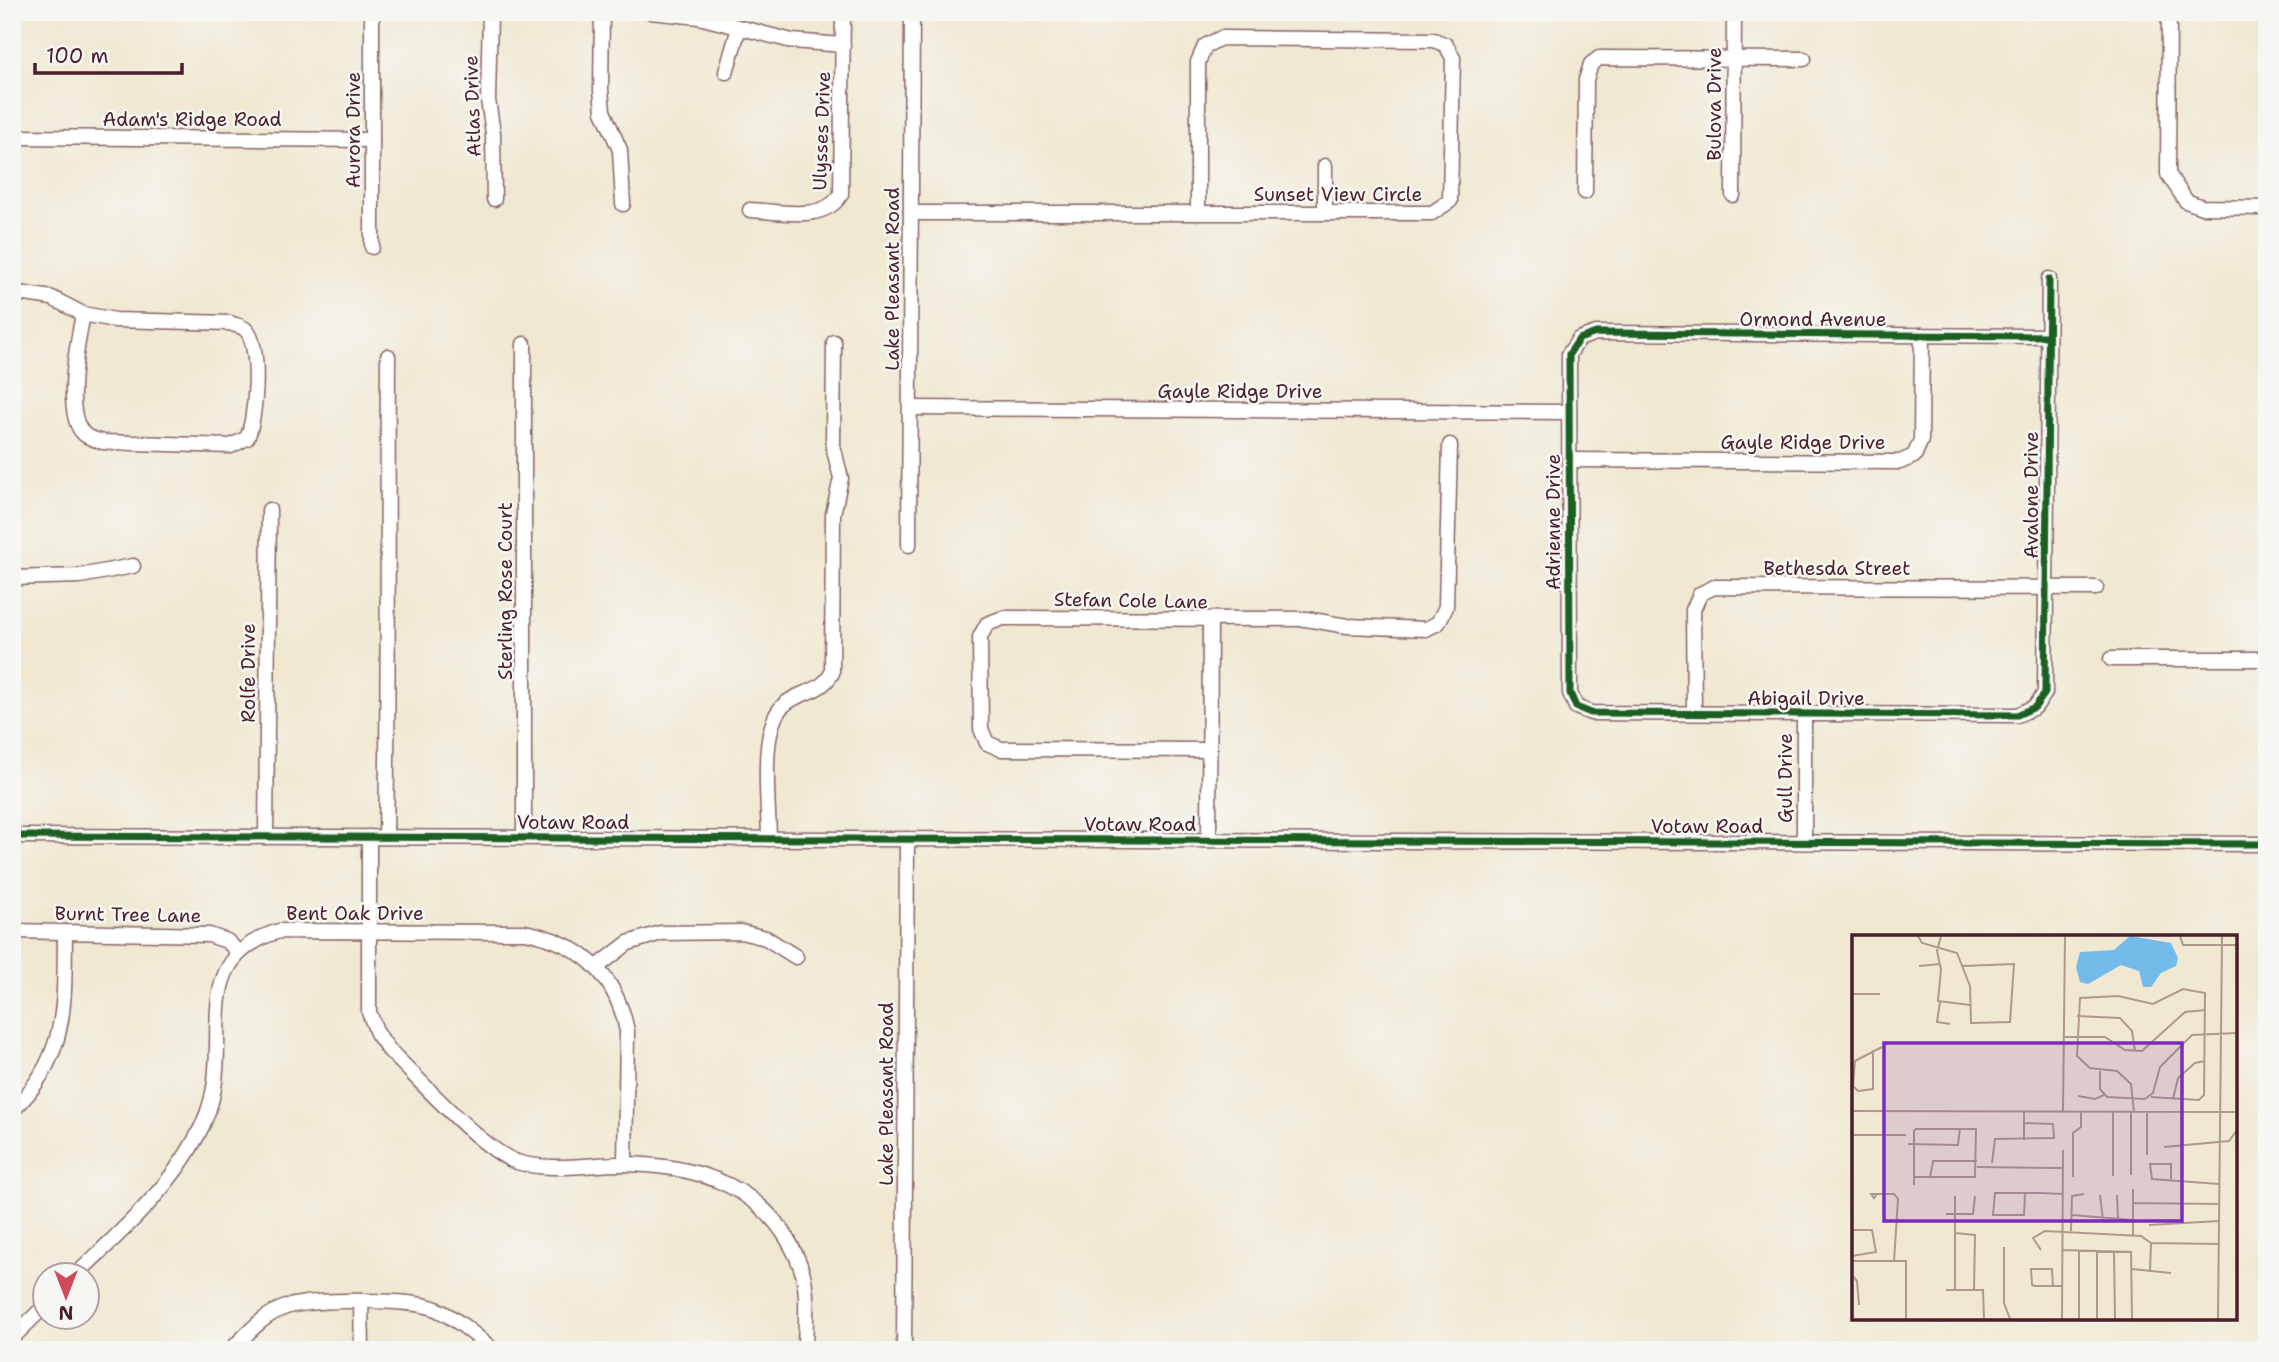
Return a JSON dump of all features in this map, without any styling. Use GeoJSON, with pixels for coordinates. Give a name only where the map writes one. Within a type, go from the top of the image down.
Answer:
{"type":"FeatureCollection","features":[{"type":"Feature","properties":{"kind":"street","name":"Aurora Drive"},"geometry":{"type":"LineString","coordinates":[[372,12],[372,247]]}},
{"type":"Feature","properties":{"kind":"street","name":"Atlas Drive"},"geometry":{"type":"LineString","coordinates":[[490,12],[488,100],[493,134],[494,199]]}},
{"type":"Feature","properties":{"kind":"street"},"geometry":{"type":"LineString","coordinates":[[601,12],[603,111],[620,150],[623,204]]}},
{"type":"Feature","properties":{"kind":"street"},"geometry":{"type":"LineString","coordinates":[[651,12],[699,17],[792,41],[843,45]]}},
{"type":"Feature","properties":{"kind":"street","name":"Ulysses Drive"},"geometry":{"type":"LineString","coordinates":[[750,210],[820,212],[834,206],[841,194],[843,12]]}},
{"type":"Feature","properties":{"kind":"street","name":"Lake Pleasant Road"},"geometry":{"type":"LineString","coordinates":[[909,545],[912,12]]}},
{"type":"Feature","properties":{"kind":"street","name":"Bulova Drive"},"geometry":{"type":"LineString","coordinates":[[1733,195],[1734,12]]}},
{"type":"Feature","properties":{"kind":"street"},"geometry":{"type":"LineString","coordinates":[[2169,12],[2168,174],[2186,201],[2202,207],[2267,208]]}},
{"type":"Feature","properties":{"kind":"street"},"geometry":{"type":"LineString","coordinates":[[726,72],[739,28]]}},
{"type":"Feature","properties":{"kind":"street","name":"Sunset View Circle"},"geometry":{"type":"LineString","coordinates":[[911,213],[1198,213],[1432,213],[1450,201],[1453,58],[1446,45],[1434,40],[1221,38],[1205,46],[1198,62],[1198,213]]}},
{"type":"Feature","properties":{"kind":"street"},"geometry":{"type":"LineString","coordinates":[[1585,192],[1586,80],[1591,64],[1610,57],[1804,60]]}},
{"type":"Feature","properties":{"kind":"street","name":"Adam's Ridge Road"},"geometry":{"type":"LineString","coordinates":[[12,137],[372,140]]}},
{"type":"Feature","properties":{"kind":"street"},"geometry":{"type":"LineString","coordinates":[[1325,166],[1325,213]]}},
{"type":"Feature","properties":{"kind":"street","name":"Avalone Drive"},"geometry":{"type":"LineString","coordinates":[[2035,708],[2045,693],[2049,279]]}},
{"type":"Feature","properties":{"kind":"street"},"geometry":{"type":"LineString","coordinates":[[12,292],[52,298],[83,314],[115,320],[230,323],[245,329],[252,339],[255,354],[254,416],[247,438],[231,446],[103,442],[84,435],[74,418],[75,356],[83,314]]}},
{"type":"Feature","properties":{"kind":"street","name":"Ormond Avenue"},"geometry":{"type":"LineString","coordinates":[[1579,339],[1596,333],[2048,336]]}},
{"type":"Feature","properties":{"kind":"street","name":"Gayle Ridge Drive"},"geometry":{"type":"LineString","coordinates":[[1569,460],[1900,462],[1914,456],[1921,440],[1922,335]]}},
{"type":"Feature","properties":{"kind":"street","name":"Adrienne Drive"},"geometry":{"type":"LineString","coordinates":[[1577,706],[1570,693],[1569,354],[1579,339]]}},
{"type":"Feature","properties":{"kind":"street"},"geometry":{"type":"LineString","coordinates":[[769,839],[769,735],[772,718],[790,700],[816,691],[832,673],[833,514],[841,478],[833,446],[834,342]]}},
{"type":"Feature","properties":{"kind":"street","name":"Sterling Rose Court"},"geometry":{"type":"LineString","coordinates":[[524,344],[524,838]]}},
{"type":"Feature","properties":{"kind":"street"},"geometry":{"type":"LineString","coordinates":[[386,838],[390,656],[386,537],[388,356]]}},
{"type":"Feature","properties":{"kind":"street","name":"Gayle Ridge Drive"},"geometry":{"type":"LineString","coordinates":[[911,408],[1569,412]]}},
{"type":"Feature","properties":{"kind":"street","name":"Stefan Cole Lane"},"geometry":{"type":"LineString","coordinates":[[1209,750],[1001,749],[987,743],[981,729],[980,637],[987,624],[1003,618],[1306,619],[1347,626],[1426,629],[1438,623],[1446,607],[1450,444]]}},
{"type":"Feature","properties":{"kind":"street","name":"Rolfe Drive"},"geometry":{"type":"LineString","coordinates":[[266,837],[269,510]]}},
{"type":"Feature","properties":{"kind":"street"},"geometry":{"type":"LineString","coordinates":[[12,578],[80,576],[133,566]]}},
{"type":"Feature","properties":{"kind":"street","name":"Bethesda Street"},"geometry":{"type":"LineString","coordinates":[[1694,713],[1693,610],[1700,594],[1714,587],[2096,588]]}},
{"type":"Feature","properties":{"kind":"street"},"geometry":{"type":"LineString","coordinates":[[1209,840],[1210,620]]}},
{"type":"Feature","properties":{"kind":"street"},"geometry":{"type":"LineString","coordinates":[[2110,659],[2267,659]]}},
{"type":"Feature","properties":{"kind":"street","name":"Abigail Drive"},"geometry":{"type":"LineString","coordinates":[[1577,706],[1591,713],[2017,715],[2035,708]]}},
{"type":"Feature","properties":{"kind":"street","name":"Gull Drive"},"geometry":{"type":"LineString","coordinates":[[1804,713],[1804,842]]}},
{"type":"Feature","properties":{"kind":"street","name":"Votaw Road"},"geometry":{"type":"LineString","coordinates":[[12,836],[2267,844]]}},
{"type":"Feature","properties":{"kind":"street"},"geometry":{"type":"LineString","coordinates":[[369,837],[369,1012],[377,1033],[389,1050],[496,1153],[518,1162],[542,1166],[625,1164],[704,1173],[736,1188],[769,1215],[801,1266],[806,1300],[806,1350]]}},
{"type":"Feature","properties":{"kind":"street","name":"Lake Pleasant Road"},"geometry":{"type":"LineString","coordinates":[[904,1350],[907,839]]}},
{"type":"Feature","properties":{"kind":"street","name":"Burnt Tree Lane"},"geometry":{"type":"LineString","coordinates":[[12,931],[209,935],[227,941],[238,951]]}},
{"type":"Feature","properties":{"kind":"street"},"geometry":{"type":"LineString","coordinates":[[12,1111],[31,1093],[58,1042],[64,1016],[65,932]]}},
{"type":"Feature","properties":{"kind":"street","name":"Bent Oak Drive"},"geometry":{"type":"LineString","coordinates":[[238,951],[262,937],[279,932],[525,932],[550,937],[597,967],[613,988],[626,1031],[625,1164]]}},
{"type":"Feature","properties":{"kind":"street"},"geometry":{"type":"LineString","coordinates":[[597,967],[628,943],[661,933],[741,932],[765,938],[796,957]]}},
{"type":"Feature","properties":{"kind":"street"},"geometry":{"type":"LineString","coordinates":[[92,1260],[170,1179],[196,1138],[209,1110],[215,1086],[218,997],[222,982],[238,951]]}},
{"type":"Feature","properties":{"kind":"street"},"geometry":{"type":"LineString","coordinates":[[361,1302],[362,1350]]}},
{"type":"Feature","properties":{"kind":"street"},"geometry":{"type":"LineString","coordinates":[[231,1350],[262,1320],[285,1307],[305,1303],[361,1302],[406,1302],[434,1308],[457,1321],[493,1350]]}},
{"type":"Feature","properties":{"kind":"street"},"geometry":{"type":"LineString","coordinates":[[12,1338],[32,1319]]}},
{"type":"Feature","properties":{"kind":"cycle path"},"geometry":{"type":"LineString","coordinates":[[2048,336],[1596,333],[1579,339],[1569,354],[1570,693],[1576,707],[1591,713],[2017,715],[2035,707],[2045,693],[2049,279]]}},
{"type":"Feature","properties":{"kind":"cycle path"},"geometry":{"type":"LineString","coordinates":[[12,836],[2267,844]]}}]}
